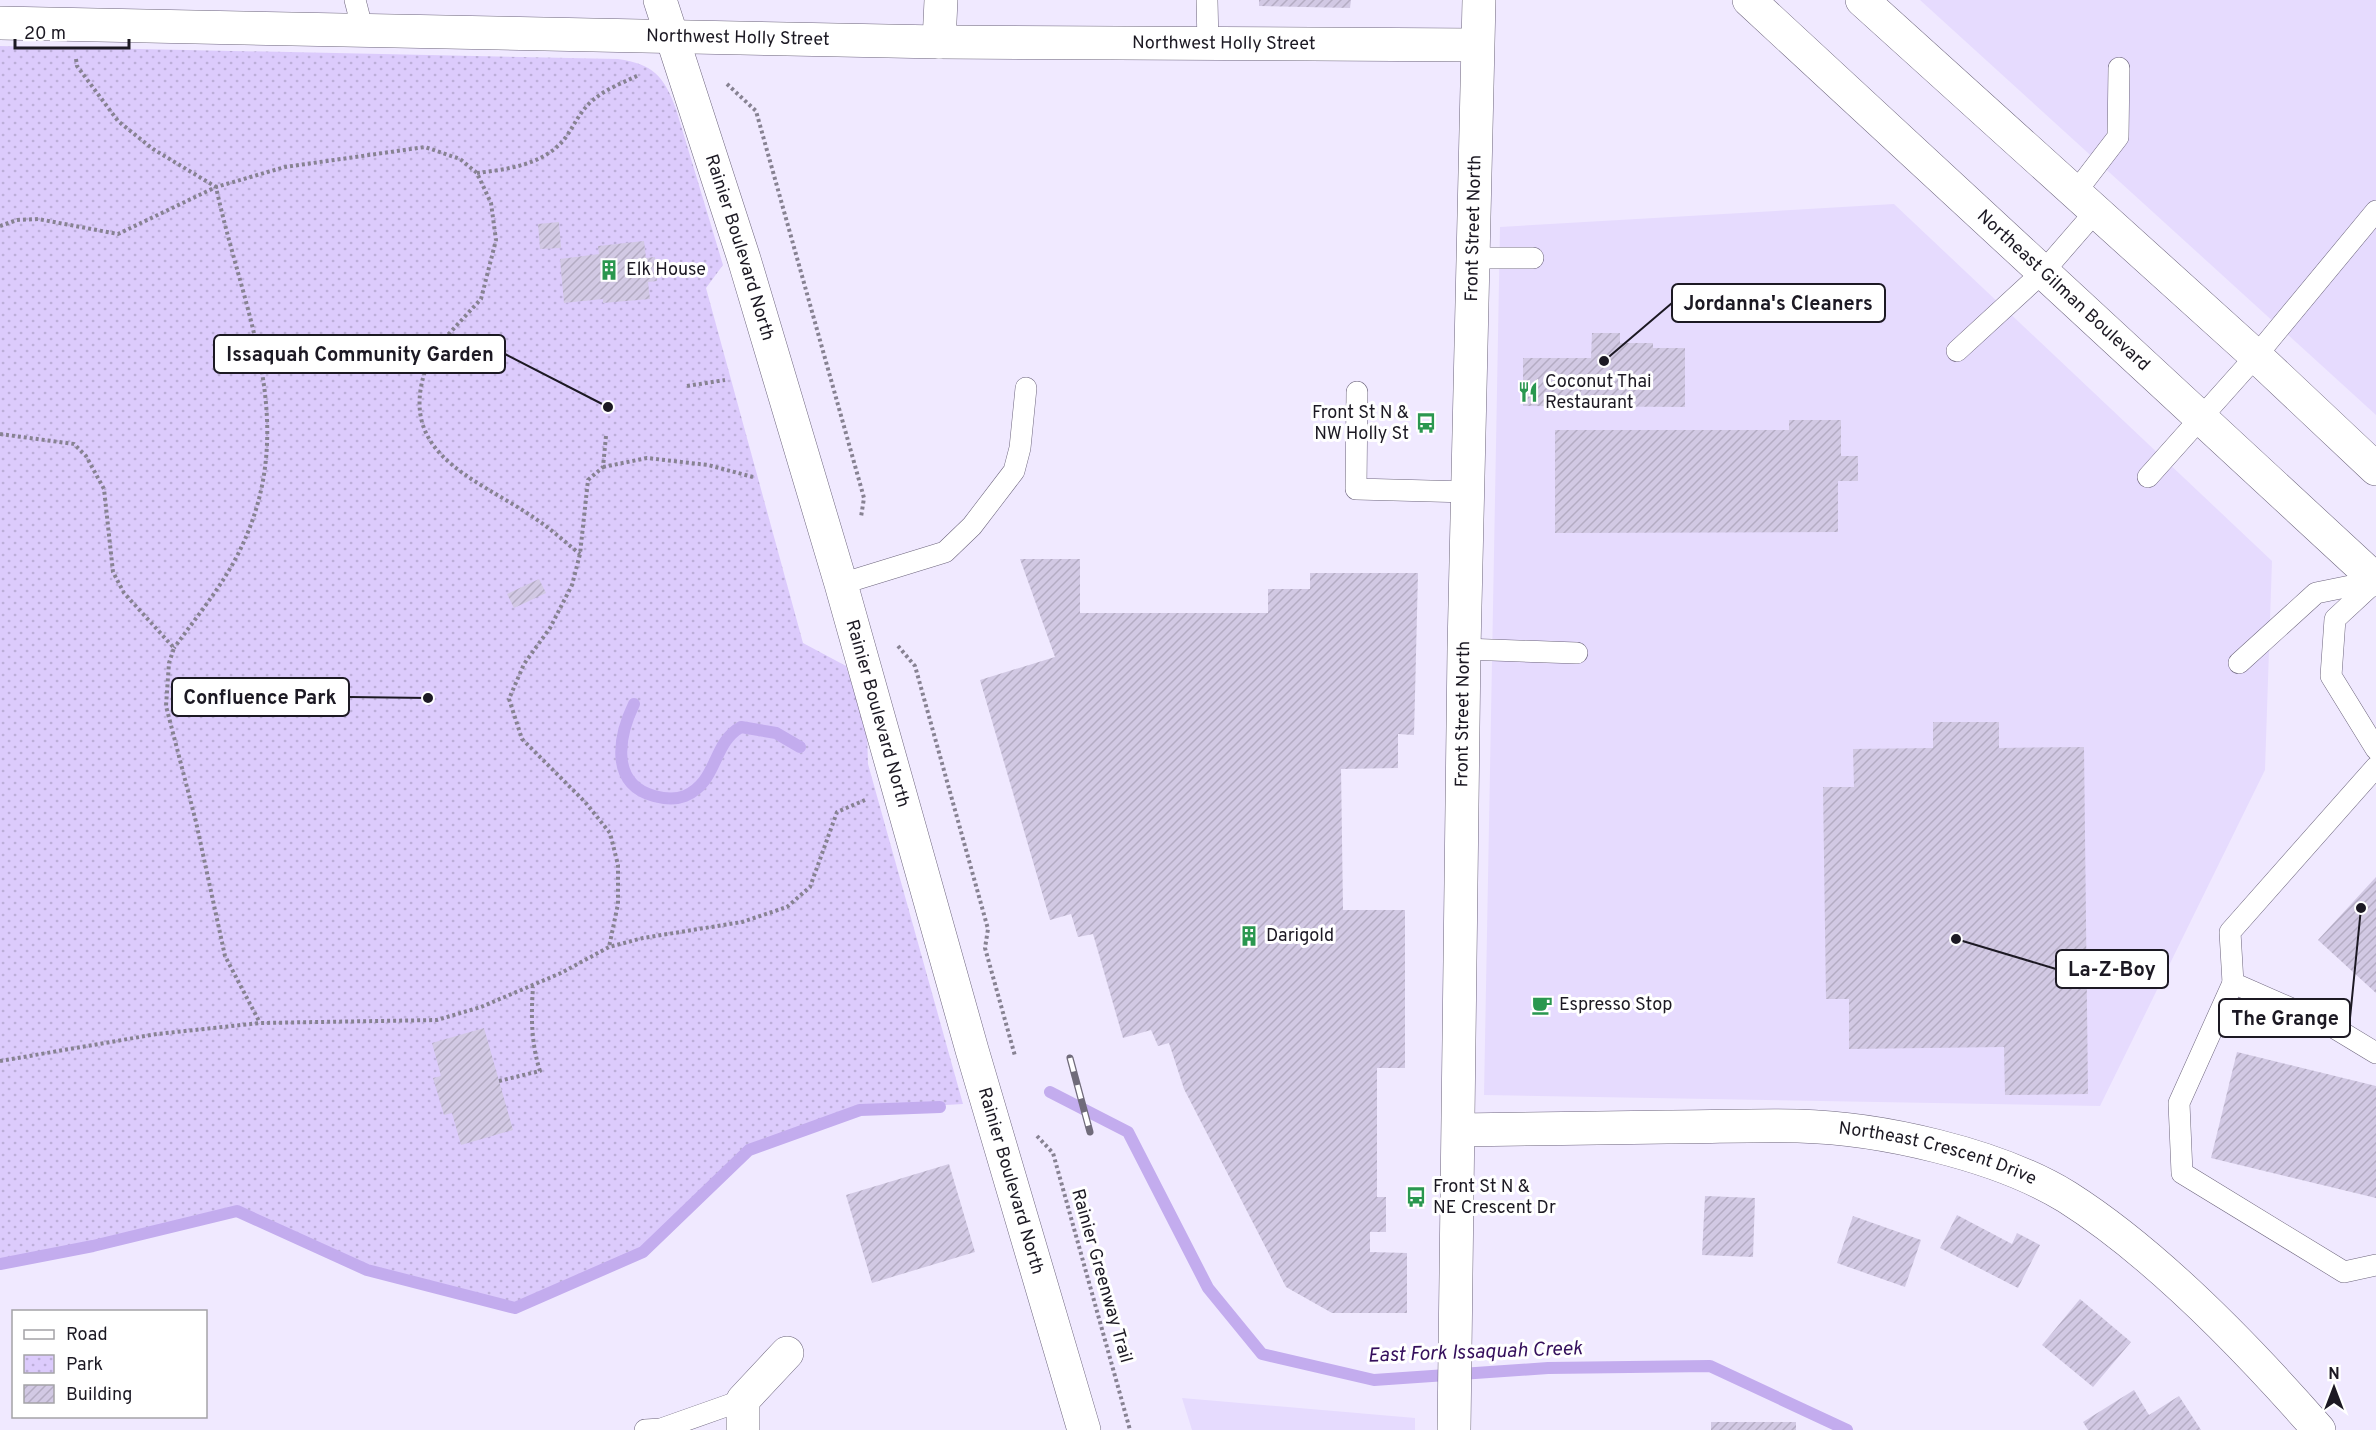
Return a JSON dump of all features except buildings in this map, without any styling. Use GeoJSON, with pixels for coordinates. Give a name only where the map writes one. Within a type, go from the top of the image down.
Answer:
{"type":"FeatureCollection","features":[{"type":"Feature","properties":{"kind":"street","name":"Rainier Boulevard North"},"geometry":{"type":"LineString","coordinates":[[660,0],[744,260],[841,584],[972,1050],[1084,1430]]}},
{"type":"Feature","properties":{"kind":"street"},"geometry":{"type":"LineString","coordinates":[[939,42],[941,0]]}},
{"type":"Feature","properties":{"kind":"street","name":"Front Street North"},"geometry":{"type":"LineString","coordinates":[[1455,1420],[1464,649],[1479,0]]}},
{"type":"Feature","properties":{"kind":"street","name":"Northeast Gilman Boulevard"},"geometry":{"type":"LineString","coordinates":[[1749,0],[2376,580]]}},
{"type":"Feature","properties":{"kind":"street"},"geometry":{"type":"LineString","coordinates":[[1862,0],[2256,356],[2376,469]]}},
{"type":"Feature","properties":{"kind":"street","name":"Northwest Holly Street"},"geometry":{"type":"LineString","coordinates":[[0,23],[66,12],[363,31],[939,42],[1477,45]]}},
{"type":"Feature","properties":{"kind":"street","name":"Northeast Crescent Drive"},"geometry":{"type":"LineString","coordinates":[[1459,1130],[1800,1126],[1931,1144],[2007,1168],[2066,1196],[2121,1234],[2282,1387],[2319,1430]]}},
{"type":"Feature","properties":{"kind":"street"},"geometry":{"type":"LineString","coordinates":[[743,1415],[787,1353]]}},
{"type":"Feature","properties":{"kind":"lane"},"geometry":{"type":"LineString","coordinates":[[355,0],[363,31]]}},
{"type":"Feature","properties":{"kind":"lane"},"geometry":{"type":"LineString","coordinates":[[1207,0],[1208,44]]}},
{"type":"Feature","properties":{"kind":"lane"},"geometry":{"type":"LineString","coordinates":[[1957,351],[2043,272],[2086,202],[2118,137],[2119,68]]}},
{"type":"Feature","properties":{"kind":"lane"},"geometry":{"type":"LineString","coordinates":[[2148,477],[2256,356],[2376,212]]}},
{"type":"Feature","properties":{"kind":"lane"},"geometry":{"type":"LineString","coordinates":[[1473,258],[1533,258]]}},
{"type":"Feature","properties":{"kind":"lane"},"geometry":{"type":"LineString","coordinates":[[841,584],[945,552],[972,526],[1014,471],[1020,448],[1026,388]]}},
{"type":"Feature","properties":{"kind":"lane"},"geometry":{"type":"LineString","coordinates":[[1357,392],[1356,489],[1467,492]]}},
{"type":"Feature","properties":{"kind":"lane"},"geometry":{"type":"LineString","coordinates":[[2239,663],[2316,593],[2376,580]]}},
{"type":"Feature","properties":{"kind":"lane"},"geometry":{"type":"LineString","coordinates":[[2376,580],[2335,619],[2331,676],[2376,749]]}},
{"type":"Feature","properties":{"kind":"lane"},"geometry":{"type":"LineString","coordinates":[[1464,649],[1577,653]]}},
{"type":"Feature","properties":{"kind":"lane"},"geometry":{"type":"LineString","coordinates":[[2376,767],[2230,932],[2233,983],[2180,1102],[2182,1173],[2344,1272],[2376,1265]]}},
{"type":"Feature","properties":{"kind":"lane"},"geometry":{"type":"LineString","coordinates":[[2233,983],[2333,1027],[2376,1053]]}},
{"type":"Feature","properties":{"kind":"lane"},"geometry":{"type":"LineString","coordinates":[[645,1430],[743,1415]]}},
{"type":"Feature","properties":{"kind":"path"},"geometry":{"type":"LineString","coordinates":[[66,12],[78,66],[118,121],[153,149],[216,187],[265,386],[269,421],[267,462],[256,513],[236,559],[174,648],[169,663],[166,706],[190,799],[225,956],[260,1023]]}},
{"type":"Feature","properties":{"kind":"path"},"geometry":{"type":"LineString","coordinates":[[477,173],[530,163],[549,153],[565,139],[579,113],[594,99],[639,75]]}},
{"type":"Feature","properties":{"kind":"path"},"geometry":{"type":"LineString","coordinates":[[0,226],[18,220],[38,219],[118,234],[216,187],[285,167],[425,147],[460,159],[477,173],[491,203],[496,240],[481,299],[433,351],[428,361],[421,389],[423,422],[433,446],[446,462],[536,519],[580,554]]}},
{"type":"Feature","properties":{"kind":"path"},"geometry":{"type":"LineString","coordinates":[[687,386],[725,380]]}},
{"type":"Feature","properties":{"kind":"path"},"geometry":{"type":"LineString","coordinates":[[0,434],[75,444],[86,456],[104,489],[114,572],[124,593],[174,648]]}},
{"type":"Feature","properties":{"kind":"path"},"geometry":{"type":"LineString","coordinates":[[603,467],[606,436]]}},
{"type":"Feature","properties":{"kind":"path"},"geometry":{"type":"LineString","coordinates":[[609,948],[618,904],[618,865],[610,833],[585,802],[522,739],[509,699],[524,664],[550,628],[572,585],[580,554],[588,480],[603,467],[647,458],[708,465],[753,477]]}},
{"type":"Feature","properties":{"kind":"path"},"geometry":{"type":"LineString","coordinates":[[0,1061],[124,1042],[157,1034],[260,1023],[437,1020],[492,1003],[534,986],[609,948],[643,938],[742,922],[787,907],[810,887],[837,812],[899,786]]}},
{"type":"Feature","properties":{"kind":"path"},"geometry":{"type":"LineString","coordinates":[[499,1081],[540,1071],[533,1049],[531,1013],[534,986]]}},
{"type":"Feature","properties":{"kind":"path","name":"Rainier Greenway Trail"},"geometry":{"type":"LineString","coordinates":[[1036,1135],[1053,1153],[1131,1430]]}},
{"type":"Feature","properties":{"kind":"shaded area"},"geometry":{"type":"Polygon","coordinates":[[[1920,0],[2376,0],[2376,415],[1920,0]]]}},
{"type":"Feature","properties":{"kind":"shaded area"},"geometry":{"type":"Polygon","coordinates":[[[1894,204],[2272,561],[2265,770],[2100,1106],[1484,1095],[1500,227],[1894,204]]]}},
{"type":"Feature","properties":{"kind":"shaded area"},"geometry":{"type":"Polygon","coordinates":[[[1182,1398],[1415,1418],[1415,1430],[1192,1430],[1182,1398]]]}},
{"type":"Feature","properties":{"kind":"green space"},"geometry":{"type":"Polygon","coordinates":[[[0,46],[618,59],[649,68],[662,80],[676,109],[723,265],[706,288],[803,643],[846,666],[867,730],[868,764],[963,1104],[860,1110],[749,1150],[643,1252],[515,1308],[367,1270],[237,1211],[93,1246],[0,1264],[0,46]]]}},
{"type":"Feature","properties":{"kind":"waterway"},"geometry":{"type":"LineString","coordinates":[[634,704],[628,717],[622,744],[624,770],[630,781],[640,790],[654,796],[677,798],[696,790],[704,782],[725,743],[741,727],[776,733],[800,747]]}},
{"type":"Feature","properties":{"kind":"waterway","name":"East Fork Issaquah Creek"},"geometry":{"type":"LineString","coordinates":[[1050,1092],[1128,1132],[1208,1288],[1262,1354],[1374,1380],[1548,1368],[1710,1366],[1847,1430]]}},
{"type":"Feature","properties":{"kind":"waterway","name":"East Fork Issaquah Creek"},"geometry":{"type":"LineString","coordinates":[[0,1264],[93,1246],[237,1211],[367,1270],[515,1308],[643,1252],[749,1150],[860,1110],[940,1107]]}},
{"type":"Feature","properties":{"kind":"railway"},"geometry":{"type":"LineString","coordinates":[[1070,1058],[1090,1132]]}},
{"type":"Feature","properties":{"kind":"place","name":"Elk House"},"geometry":{"type":"Point","coordinates":[609,270]}},
{"type":"Feature","properties":{"kind":"place","name":"Jordanna's Cleaners"},"geometry":{"type":"Point","coordinates":[1604,361]}},
{"type":"Feature","properties":{"kind":"place","name":"Coconut Thai Restaurant"},"geometry":{"type":"Point","coordinates":[1528,392]}},
{"type":"Feature","properties":{"kind":"place","name":"Issaquah Community Garden"},"geometry":{"type":"Point","coordinates":[608,407]}},
{"type":"Feature","properties":{"kind":"place","name":"Front St N & NW Holly St"},"geometry":{"type":"Point","coordinates":[1426,423]}},
{"type":"Feature","properties":{"kind":"place","name":"Confluence Park"},"geometry":{"type":"Point","coordinates":[428,698]}},
{"type":"Feature","properties":{"kind":"place","name":"The Grange"},"geometry":{"type":"Point","coordinates":[2361,908]}},
{"type":"Feature","properties":{"kind":"place","name":"Darigold"},"geometry":{"type":"Point","coordinates":[1249,936]}},
{"type":"Feature","properties":{"kind":"place","name":"La-Z-Boy"},"geometry":{"type":"Point","coordinates":[1956,939]}},
{"type":"Feature","properties":{"kind":"place","name":"Espresso Stop"},"geometry":{"type":"Point","coordinates":[1542,1005]}},
{"type":"Feature","properties":{"kind":"place","name":"Front St N & NE Crescent Dr"},"geometry":{"type":"Point","coordinates":[1416,1197]}}]}
